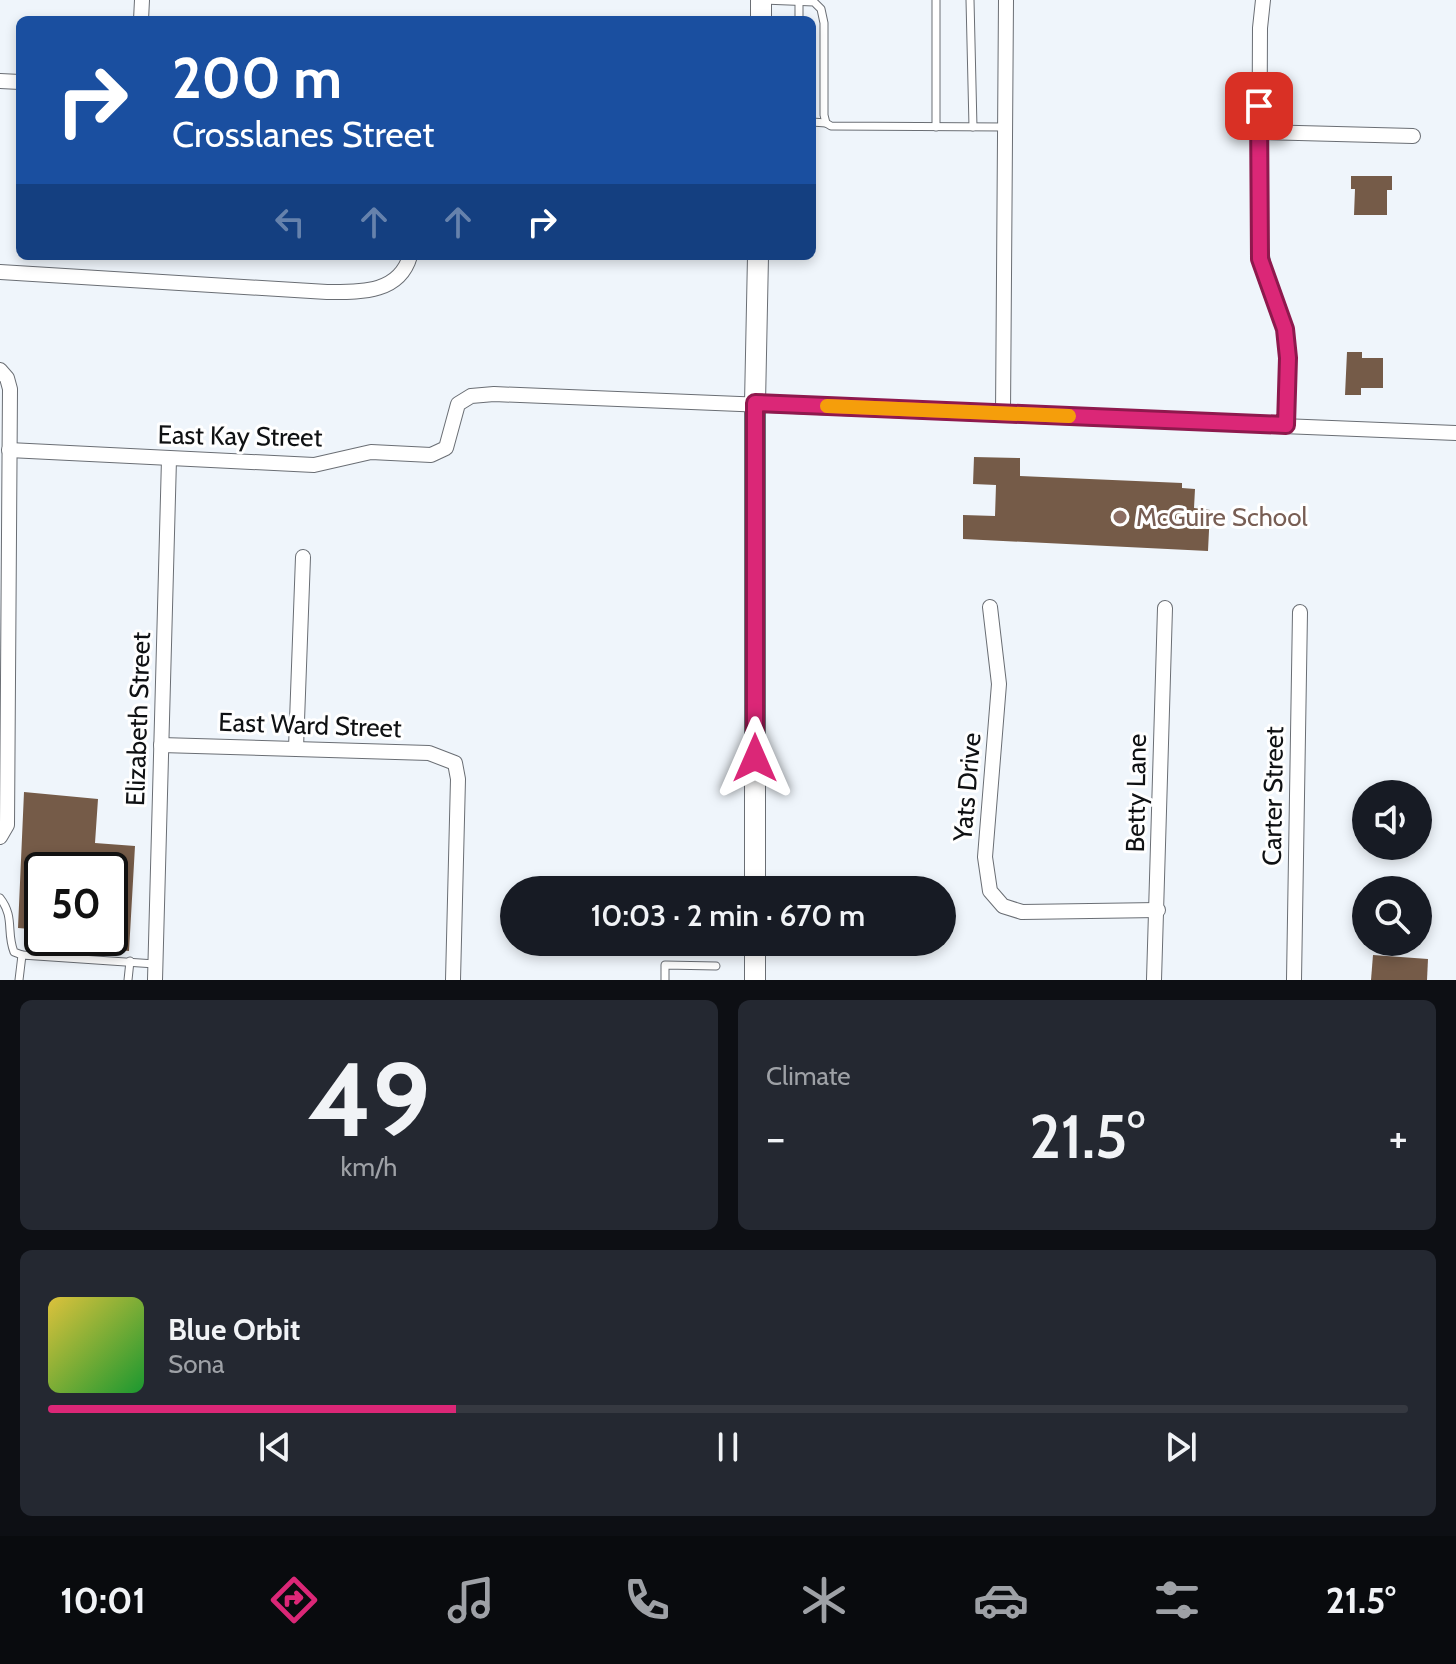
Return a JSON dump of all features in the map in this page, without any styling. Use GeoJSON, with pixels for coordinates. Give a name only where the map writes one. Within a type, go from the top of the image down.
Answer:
{"type":"FeatureCollection","features":[{"type":"Feature","properties":{"kind":"main road"},"geometry":{"type":"LineString","coordinates":[[755,876],[758,260]]}},
{"type":"Feature","properties":{"kind":"main road"},"geometry":{"type":"LineString","coordinates":[[755,956],[755,980]]}},
{"type":"Feature","properties":{"kind":"street"},"geometry":{"type":"LineString","coordinates":[[1003,414],[1006,0]]}},
{"type":"Feature","properties":{"kind":"street"},"geometry":{"type":"LineString","coordinates":[[1263,0],[1259,132],[1260,259],[1285,329],[1288,358],[1286,425]]}},
{"type":"Feature","properties":{"kind":"street"},"geometry":{"type":"LineString","coordinates":[[1259,132],[1413,136]]}},
{"type":"Feature","properties":{"kind":"street"},"geometry":{"type":"LineString","coordinates":[[0,272],[294,290],[369,291],[398,278],[408,260]]}},
{"type":"Feature","properties":{"kind":"street"},"geometry":{"type":"LineString","coordinates":[[0,370],[7,378],[10,389],[7,825],[0,837]]}},
{"type":"Feature","properties":{"kind":"street","name":"East Kay Street"},"geometry":{"type":"LineString","coordinates":[[9,450],[314,465],[371,452],[431,455],[446,448],[458,404],[471,396],[494,394],[1456,433]]}},
{"type":"Feature","properties":{"kind":"street","name":"Elizabeth Street"},"geometry":{"type":"LineString","coordinates":[[155,980],[169,459]]}},
{"type":"Feature","properties":{"kind":"street"},"geometry":{"type":"LineString","coordinates":[[296,748],[303,557]]}},
{"type":"Feature","properties":{"kind":"street","name":"Yats Drive"},"geometry":{"type":"LineString","coordinates":[[990,607],[999,684],[985,857],[990,891],[1003,906],[1022,912],[1158,910]]}},
{"type":"Feature","properties":{"kind":"street","name":"Betty Lane"},"geometry":{"type":"LineString","coordinates":[[1154,980],[1165,608]]}},
{"type":"Feature","properties":{"kind":"street","name":"Carter Street"},"geometry":{"type":"LineString","coordinates":[[1294,980],[1300,612]]}},
{"type":"Feature","properties":{"kind":"street","name":"East Ward Street"},"geometry":{"type":"LineString","coordinates":[[161,745],[429,753],[455,763],[458,779],[453,980]]}},
{"type":"Feature","properties":{"kind":"lane"},"geometry":{"type":"LineString","coordinates":[[761,0],[815,1],[821,9],[826,123]]}},
{"type":"Feature","properties":{"kind":"lane"},"geometry":{"type":"LineString","coordinates":[[936,0],[936,127]]}},
{"type":"Feature","properties":{"kind":"lane"},"geometry":{"type":"LineString","coordinates":[[970,0],[973,127]]}},
{"type":"Feature","properties":{"kind":"lane"},"geometry":{"type":"LineString","coordinates":[[816,122],[831,126],[1005,127]]}},
{"type":"Feature","properties":{"kind":"lane"},"geometry":{"type":"LineString","coordinates":[[0,898],[10,915],[14,952],[155,964]]}},
{"type":"Feature","properties":{"kind":"lane"},"geometry":{"type":"LineString","coordinates":[[19,980],[22,955]]}},
{"type":"Feature","properties":{"kind":"lane"},"geometry":{"type":"LineString","coordinates":[[128,980],[130,961]]}},
{"type":"Feature","properties":{"kind":"lane"},"geometry":{"type":"LineString","coordinates":[[665,980],[665,965],[716,966]]}},
{"type":"Feature","properties":{"kind":"building"},"geometry":{"type":"Polygon","coordinates":[[[1351,176],[1392,176],[1392,190],[1387,190],[1387,215],[1354,215],[1355,189],[1351,189],[1351,176]]]}},
{"type":"Feature","properties":{"kind":"building"},"geometry":{"type":"Polygon","coordinates":[[[1347,352],[1362,352],[1362,358],[1383,358],[1383,388],[1361,388],[1361,395],[1345,395],[1347,352]]]}},
{"type":"Feature","properties":{"kind":"building"},"geometry":{"type":"Polygon","coordinates":[[[974,457],[1020,458],[1020,476],[1182,483],[1182,488],[1195,489],[1194,508],[1210,510],[1208,551],[963,539],[963,515],[995,516],[996,485],[973,484],[974,457]]]}},
{"type":"Feature","properties":{"kind":"building"},"geometry":{"type":"Polygon","coordinates":[[[24,792],[98,799],[95,843],[135,846],[129,951],[128,852],[24,852],[24,928],[18,928],[24,792]]]}},
{"type":"Feature","properties":{"kind":"building"},"geometry":{"type":"Polygon","coordinates":[[[1373,956],[1428,959],[1427,980],[1371,980],[1373,956]]]}},
{"type":"Feature","properties":{"kind":"slow traffic"},"geometry":{"type":"LineString","coordinates":[[827,406],[1069,416]]}},
{"type":"Feature","properties":{"kind":"place","name":"McGuire School"},"geometry":{"type":"Point","coordinates":[1120,517]}},
{"type":"Feature","properties":{"kind":"route"},"geometry":{"type":"LineString","coordinates":[[755,758],[755,403],[1286,425],[1288,358],[1285,329],[1260,259],[1259,106]]}}]}
